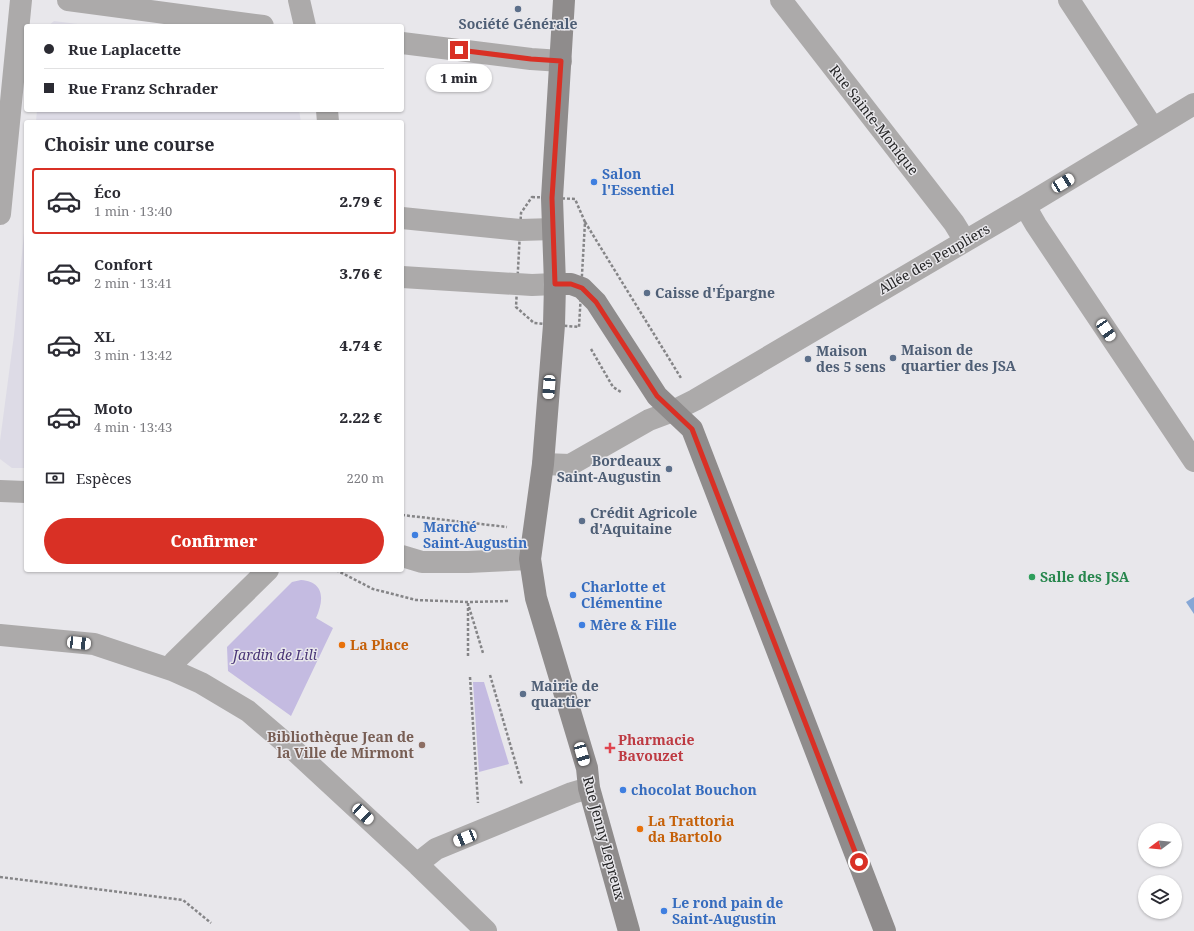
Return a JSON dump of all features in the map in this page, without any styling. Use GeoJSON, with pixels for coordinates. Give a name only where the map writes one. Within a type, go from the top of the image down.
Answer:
{"type":"FeatureCollection","features":[{"type":"Feature","properties":{"kind":"street"},"geometry":{"type":"LineString","coordinates":[[0,214],[22,0]]}},
{"type":"Feature","properties":{"kind":"street"},"geometry":{"type":"LineString","coordinates":[[68,0],[248,24]]}},
{"type":"Feature","properties":{"kind":"street"},"geometry":{"type":"LineString","coordinates":[[299,0],[305,24]]}},
{"type":"Feature","properties":{"kind":"street","name":"Rue Jenny Lepreux"},"geometry":{"type":"LineString","coordinates":[[564,0],[552,198],[555,284],[554,325],[543,464],[530,559],[536,598],[587,768],[589,788],[629,931]]}},
{"type":"Feature","properties":{"kind":"street","name":"Rue Sainte-Monique"},"geometry":{"type":"LineString","coordinates":[[781,0],[954,223],[965,241]]}},
{"type":"Feature","properties":{"kind":"street"},"geometry":{"type":"LineString","coordinates":[[1069,0],[1153,128]]}},
{"type":"Feature","properties":{"kind":"street"},"geometry":{"type":"LineString","coordinates":[[404,44],[561,61]]}},
{"type":"Feature","properties":{"kind":"street","name":"Allée des Peupliers"},"geometry":{"type":"LineString","coordinates":[[543,464],[570,465],[649,420],[673,411],[695,400],[1025,206],[1194,104]]}},
{"type":"Feature","properties":{"kind":"street"},"geometry":{"type":"LineString","coordinates":[[1025,206],[1036,225],[1194,461]]}},
{"type":"Feature","properties":{"kind":"street"},"geometry":{"type":"LineString","coordinates":[[404,218],[520,230],[554,229]]}},
{"type":"Feature","properties":{"kind":"street"},"geometry":{"type":"LineString","coordinates":[[404,277],[532,285],[571,284],[582,288],[596,302],[657,396],[692,429],[885,931]]}},
{"type":"Feature","properties":{"kind":"street"},"geometry":{"type":"LineString","coordinates":[[0,491],[24,492]]}},
{"type":"Feature","properties":{"kind":"street"},"geometry":{"type":"LineString","coordinates":[[404,557],[422,562],[468,562],[530,559]]}},
{"type":"Feature","properties":{"kind":"street"},"geometry":{"type":"LineString","coordinates":[[172,670],[174,662],[266,572]]}},
{"type":"Feature","properties":{"kind":"street"},"geometry":{"type":"LineString","coordinates":[[0,635],[94,644],[172,670],[201,683],[248,711],[296,752],[418,865],[486,931]]}},
{"type":"Feature","properties":{"kind":"street"},"geometry":{"type":"LineString","coordinates":[[418,865],[436,849],[572,793],[589,788]]}},
{"type":"Feature","properties":{"kind":"path"},"geometry":{"type":"LineString","coordinates":[[404,515],[535,530]]}},
{"type":"Feature","properties":{"kind":"path"},"geometry":{"type":"LineString","coordinates":[[340,572],[373,589],[416,600],[468,602],[523,600],[536,598]]}},
{"type":"Feature","properties":{"kind":"path"},"geometry":{"type":"LineString","coordinates":[[468,602],[483,653]]}},
{"type":"Feature","properties":{"kind":"path"},"geometry":{"type":"LineString","coordinates":[[468,602],[468,656]]}},
{"type":"Feature","properties":{"kind":"path"},"geometry":{"type":"LineString","coordinates":[[490,675],[529,811]]}},
{"type":"Feature","properties":{"kind":"path"},"geometry":{"type":"LineString","coordinates":[[470,677],[479,832]]}},
{"type":"Feature","properties":{"kind":"path"},"geometry":{"type":"LineString","coordinates":[[0,877],[183,900],[211,922]]}},
{"type":"Feature","properties":{"kind":"shaded area"},"geometry":{"type":"Polygon","coordinates":[[[54,21],[77,24],[50,24],[54,21]]]}},
{"type":"Feature","properties":{"kind":"shaded area"},"geometry":{"type":"Polygon","coordinates":[[[37,112],[299,112],[301,120],[36,120],[37,112]]]}},
{"type":"Feature","properties":{"kind":"shaded area"},"geometry":{"type":"Polygon","coordinates":[[[24,233],[24,468],[12,468],[0,459],[0,441],[14,335],[24,233]]]}},
{"type":"Feature","properties":{"kind":"green space","name":"Jardin de Lili"},"geometry":{"type":"Polygon","coordinates":[[[301,580],[309,581],[315,584],[318,588],[321,599],[316,618],[333,628],[291,716],[228,671],[227,647],[292,582],[301,580]]]}},
{"type":"Feature","properties":{"kind":"green space"},"geometry":{"type":"Polygon","coordinates":[[[473,682],[484,682],[509,764],[479,772],[473,682]]]}},
{"type":"Feature","properties":{"kind":"water"},"geometry":{"type":"Polygon","coordinates":[[[1194,597],[1194,614],[1186,602],[1194,597]]]}},
{"type":"Feature","properties":{"kind":"place","name":"Société Générale"},"geometry":{"type":"Point","coordinates":[518,9]}},
{"type":"Feature","properties":{"kind":"place","name":"Salon l'Essentiel"},"geometry":{"type":"Point","coordinates":[594,182]}},
{"type":"Feature","properties":{"kind":"place","name":"Caisse d'Épargne"},"geometry":{"type":"Point","coordinates":[647,293]}},
{"type":"Feature","properties":{"kind":"place","name":"Maison de quartier des JSA"},"geometry":{"type":"Point","coordinates":[893,358]}},
{"type":"Feature","properties":{"kind":"place","name":"Maison des 5 sens"},"geometry":{"type":"Point","coordinates":[808,359]}},
{"type":"Feature","properties":{"kind":"place","name":"Bordeaux Saint-Augustin"},"geometry":{"type":"Point","coordinates":[669,469]}},
{"type":"Feature","properties":{"kind":"place","name":"Crédit Agricole d'Aquitaine"},"geometry":{"type":"Point","coordinates":[582,521]}},
{"type":"Feature","properties":{"kind":"place","name":"Marché Saint-Augustin"},"geometry":{"type":"Point","coordinates":[415,535]}},
{"type":"Feature","properties":{"kind":"place","name":"Salle des JSA"},"geometry":{"type":"Point","coordinates":[1032,577]}},
{"type":"Feature","properties":{"kind":"place","name":"Charlotte et Clémentine"},"geometry":{"type":"Point","coordinates":[573,595]}},
{"type":"Feature","properties":{"kind":"place","name":"Mère & Fille"},"geometry":{"type":"Point","coordinates":[582,625]}},
{"type":"Feature","properties":{"kind":"place","name":"La Place"},"geometry":{"type":"Point","coordinates":[342,645]}},
{"type":"Feature","properties":{"kind":"place","name":"Mairie de quartier"},"geometry":{"type":"Point","coordinates":[523,694]}},
{"type":"Feature","properties":{"kind":"place","name":"Bibliothèque Jean de la Ville de Mirmont"},"geometry":{"type":"Point","coordinates":[422,745]}},
{"type":"Feature","properties":{"kind":"place","name":"Pharmacie Bavouzet"},"geometry":{"type":"Point","coordinates":[610,748]}},
{"type":"Feature","properties":{"kind":"place","name":"chocolat Bouchon"},"geometry":{"type":"Point","coordinates":[623,790]}},
{"type":"Feature","properties":{"kind":"place","name":"La Trattoria da Bartolo"},"geometry":{"type":"Point","coordinates":[640,829]}},
{"type":"Feature","properties":{"kind":"place","name":"Le rond pain de Saint-Augustin"},"geometry":{"type":"Point","coordinates":[664,911]}},
{"type":"Feature","properties":{"kind":"route"},"geometry":{"type":"LineString","coordinates":[[459,50],[531,59],[561,61],[552,198],[555,284],[571,284],[582,288],[596,302],[657,396],[692,429],[859,862]]}}]}
